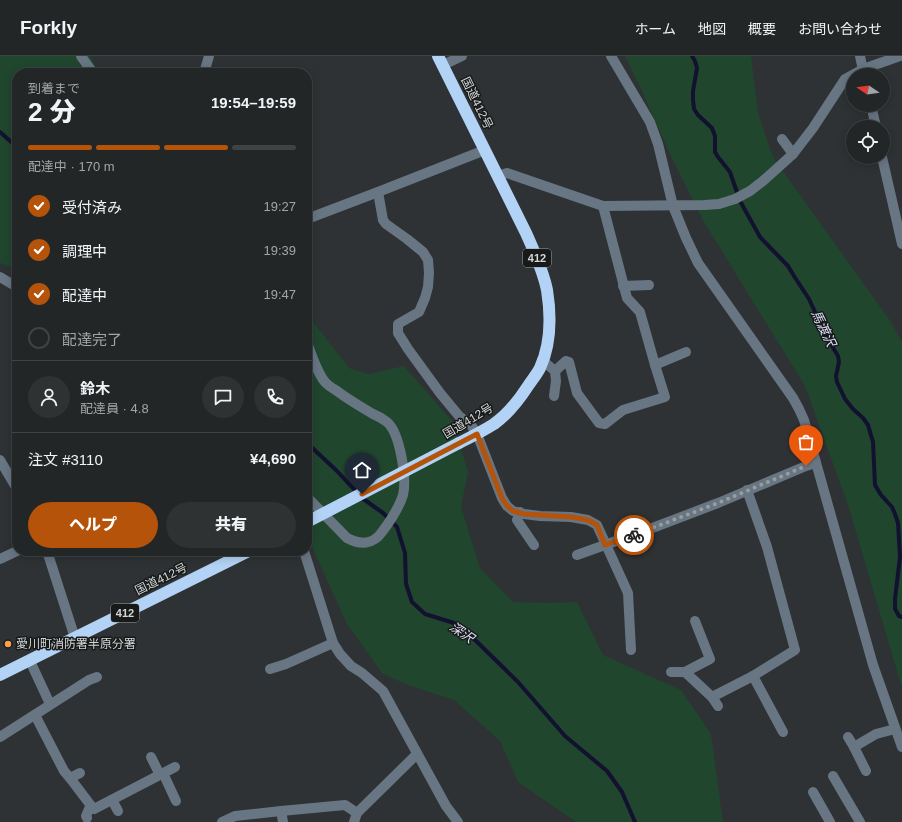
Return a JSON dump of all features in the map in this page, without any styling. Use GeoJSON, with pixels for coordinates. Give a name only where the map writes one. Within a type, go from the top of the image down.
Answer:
{"type":"FeatureCollection","features":[{"type":"Feature","properties":{"kind":"highway","name":"国道412号"},"geometry":{"type":"LineString","coordinates":[[312,519],[477,434],[494,423],[512,408],[524,393],[540,368],[546,349],[549,329],[549,307],[547,289],[538,260],[441,60]]}},
{"type":"Feature","properties":{"kind":"highway","name":"国道412号"},"geometry":{"type":"LineString","coordinates":[[0,675],[239,556]]}},
{"type":"Feature","properties":{"kind":"street"},"geometry":{"type":"LineString","coordinates":[[81,56],[89,68]]}},
{"type":"Feature","properties":{"kind":"street"},"geometry":{"type":"LineString","coordinates":[[205,68],[209,56]]}},
{"type":"Feature","properties":{"kind":"street"},"geometry":{"type":"LineString","coordinates":[[441,60],[462,56]]}},
{"type":"Feature","properties":{"kind":"street"},"geometry":{"type":"LineString","coordinates":[[611,56],[650,122],[658,144],[673,206],[698,263],[799,409],[804,420],[874,665],[902,747]]}},
{"type":"Feature","properties":{"kind":"street"},"geometry":{"type":"LineString","coordinates":[[860,56],[862,68]]}},
{"type":"Feature","properties":{"kind":"street"},"geometry":{"type":"LineString","coordinates":[[872,68],[900,56]]}},
{"type":"Feature","properties":{"kind":"street"},"geometry":{"type":"LineString","coordinates":[[498,176],[507,173],[604,206],[719,204],[735,199],[750,191],[760,184],[793,154],[813,128],[846,79]]}},
{"type":"Feature","properties":{"kind":"street"},"geometry":{"type":"LineString","coordinates":[[782,139],[793,154]]}},
{"type":"Feature","properties":{"kind":"street"},"geometry":{"type":"LineString","coordinates":[[312,217],[485,150]]}},
{"type":"Feature","properties":{"kind":"street"},"geometry":{"type":"LineString","coordinates":[[884,164],[902,244]]}},
{"type":"Feature","properties":{"kind":"street"},"geometry":{"type":"LineString","coordinates":[[378,192],[383,220],[386,224],[423,252],[428,260],[428,287],[425,298],[419,312],[398,324],[398,333],[440,393],[459,416],[471,425],[477,434],[502,498],[507,506],[513,511],[540,516],[571,517],[588,520],[597,525],[628,593],[631,650]]}},
{"type":"Feature","properties":{"kind":"street"},"geometry":{"type":"LineString","coordinates":[[555,371],[566,362],[569,362],[577,393],[599,423],[605,424],[623,410],[665,397],[654,365],[640,312],[627,298],[623,286],[604,206]]}},
{"type":"Feature","properties":{"kind":"street"},"geometry":{"type":"LineString","coordinates":[[0,277],[12,283]]}},
{"type":"Feature","properties":{"kind":"street"},"geometry":{"type":"LineString","coordinates":[[623,286],[649,285]]}},
{"type":"Feature","properties":{"kind":"street"},"geometry":{"type":"LineString","coordinates":[[654,365],[686,352]]}},
{"type":"Feature","properties":{"kind":"street"},"geometry":{"type":"LineString","coordinates":[[312,355],[320,375],[327,384],[387,422],[394,432],[401,452],[404,477],[403,494],[397,510],[381,534],[375,539],[365,543],[355,542],[347,538],[312,502]]}},
{"type":"Feature","properties":{"kind":"street"},"geometry":{"type":"LineString","coordinates":[[542,360],[555,371],[556,381],[554,396]]}},
{"type":"Feature","properties":{"kind":"street"},"geometry":{"type":"LineString","coordinates":[[0,460],[12,480]]}},
{"type":"Feature","properties":{"kind":"street"},"geometry":{"type":"LineString","coordinates":[[577,555],[711,506],[816,463]]}},
{"type":"Feature","properties":{"kind":"street"},"geometry":{"type":"LineString","coordinates":[[712,697],[753,676],[794,650],[768,547],[748,490]]}},
{"type":"Feature","properties":{"kind":"street"},"geometry":{"type":"LineString","coordinates":[[520,512],[517,520],[534,545]]}},
{"type":"Feature","properties":{"kind":"street"},"geometry":{"type":"LineString","coordinates":[[0,559],[12,553]]}},
{"type":"Feature","properties":{"kind":"street"},"geometry":{"type":"LineString","coordinates":[[49,556],[75,638]]}},
{"type":"Feature","properties":{"kind":"street"},"geometry":{"type":"LineString","coordinates":[[306,556],[333,643],[340,654],[351,666],[362,673],[383,691],[446,806],[458,822]]}},
{"type":"Feature","properties":{"kind":"street"},"geometry":{"type":"LineString","coordinates":[[671,672],[686,672],[710,659],[695,621]]}},
{"type":"Feature","properties":{"kind":"street"},"geometry":{"type":"LineString","coordinates":[[270,669],[286,664],[333,643]]}},
{"type":"Feature","properties":{"kind":"street"},"geometry":{"type":"LineString","coordinates":[[30,661],[50,704]]}},
{"type":"Feature","properties":{"kind":"street"},"geometry":{"type":"LineString","coordinates":[[686,672],[712,697],[718,706]]}},
{"type":"Feature","properties":{"kind":"street"},"geometry":{"type":"LineString","coordinates":[[753,676],[783,732]]}},
{"type":"Feature","properties":{"kind":"street"},"geometry":{"type":"LineString","coordinates":[[0,737],[50,704],[89,680],[97,677]]}},
{"type":"Feature","properties":{"kind":"street"},"geometry":{"type":"LineString","coordinates":[[35,715],[64,771],[92,807]]}},
{"type":"Feature","properties":{"kind":"street"},"geometry":{"type":"LineString","coordinates":[[854,747],[876,734],[895,729]]}},
{"type":"Feature","properties":{"kind":"street"},"geometry":{"type":"LineString","coordinates":[[848,737],[866,771]]}},
{"type":"Feature","properties":{"kind":"street"},"geometry":{"type":"LineString","coordinates":[[222,822],[235,816],[345,805],[355,817],[417,754]]}},
{"type":"Feature","properties":{"kind":"street"},"geometry":{"type":"LineString","coordinates":[[151,757],[176,801]]}},
{"type":"Feature","properties":{"kind":"street"},"geometry":{"type":"LineString","coordinates":[[87,818],[86,816],[88,809],[92,807],[94,809],[175,767]]}},
{"type":"Feature","properties":{"kind":"street"},"geometry":{"type":"LineString","coordinates":[[70,778],[80,773]]}},
{"type":"Feature","properties":{"kind":"street"},"geometry":{"type":"LineString","coordinates":[[833,776],[860,822]]}},
{"type":"Feature","properties":{"kind":"street"},"geometry":{"type":"LineString","coordinates":[[813,792],[830,822]]}},
{"type":"Feature","properties":{"kind":"street"},"geometry":{"type":"LineString","coordinates":[[112,800],[118,811]]}},
{"type":"Feature","properties":{"kind":"street"},"geometry":{"type":"LineString","coordinates":[[281,811],[283,822]]}},
{"type":"Feature","properties":{"kind":"green space"},"geometry":{"type":"Polygon","coordinates":[[[0,56],[91,56],[95,68],[12,68],[12,267],[0,263],[0,56]]]}},
{"type":"Feature","properties":{"kind":"green space"},"geometry":{"type":"Polygon","coordinates":[[[625,56],[751,56],[758,113],[773,157],[889,319],[902,342],[902,688],[849,508],[805,386],[704,222],[670,154],[625,56]]]}},
{"type":"Feature","properties":{"kind":"green space"},"geometry":{"type":"Polygon","coordinates":[[[312,320],[349,368],[368,374],[404,366],[453,422],[468,472],[461,507],[480,568],[513,602],[577,602],[603,655],[681,690],[711,734],[723,822],[576,822],[518,782],[500,741],[454,700],[405,684],[382,673],[347,624],[312,547],[312,320]]]}},
{"type":"Feature","properties":{"kind":"waterway","name":"馬渡沢"},"geometry":{"type":"LineString","coordinates":[[692,56],[697,68],[693,91],[694,109],[698,115],[712,128],[715,136],[715,152],[730,172],[740,201],[760,237],[788,266],[809,299],[826,336],[838,356],[839,362],[836,376],[837,382],[845,399],[868,425],[873,442],[875,485],[881,495],[892,507],[898,523],[900,557],[895,609],[899,616],[902,617]]}},
{"type":"Feature","properties":{"kind":"waterway","name":"深沢"},"geometry":{"type":"LineString","coordinates":[[0,132],[12,143]]}},
{"type":"Feature","properties":{"kind":"waterway","name":"深沢"},"geometry":{"type":"LineString","coordinates":[[312,448],[337,471],[362,498],[383,513],[397,527],[405,553],[406,584],[412,602],[425,614],[454,623],[471,636],[518,682],[565,736],[607,771],[622,792],[635,822]]}},
{"type":"Feature","properties":{"kind":"way so far"},"geometry":{"type":"LineString","coordinates":[[634,535],[718,503],[806,466]]}},
{"type":"Feature","properties":{"kind":"place","name":"愛川町消防署半原分署"},"geometry":{"type":"Point","coordinates":[8,644]}},
{"type":"Feature","properties":{"kind":"route"},"geometry":{"type":"LineString","coordinates":[[362,494],[477,434],[502,498],[507,506],[513,511],[540,516],[571,517],[588,520],[597,525],[605,545],[634,535]]}}]}
